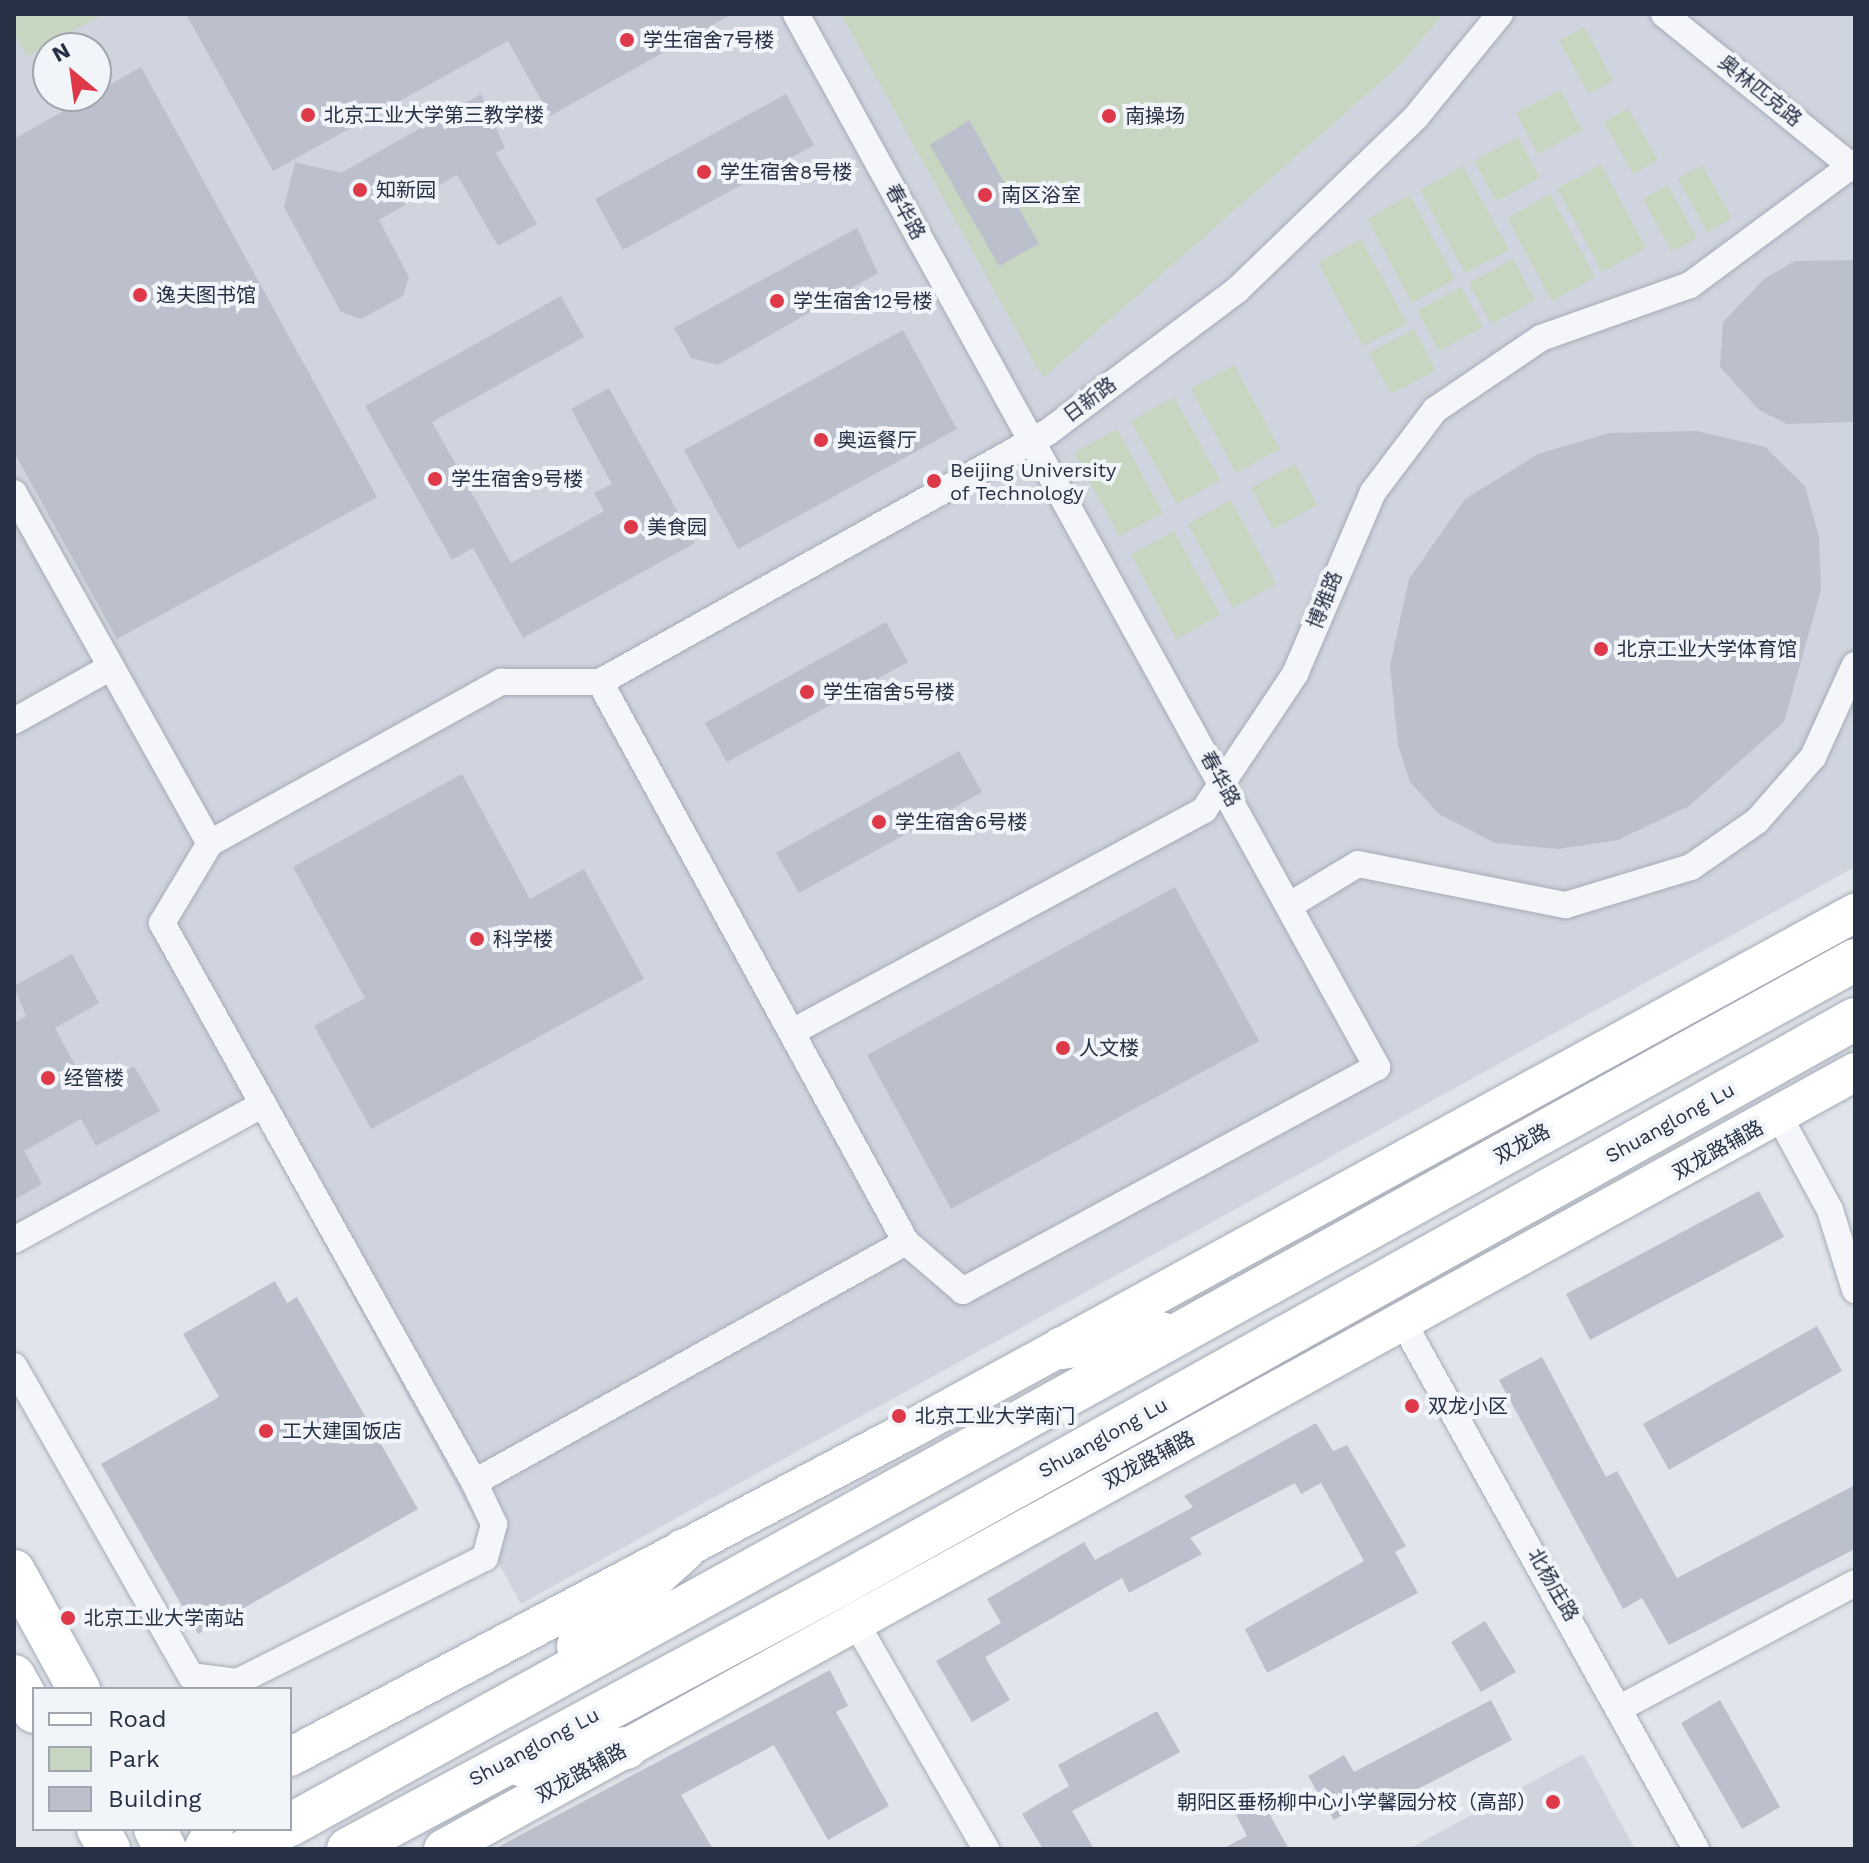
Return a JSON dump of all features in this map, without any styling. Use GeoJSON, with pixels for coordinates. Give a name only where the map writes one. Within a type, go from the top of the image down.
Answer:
{"type":"FeatureCollection","features":[{"type":"Feature","properties":{"kind":"main road"},"geometry":{"type":"LineString","coordinates":[[292,1756],[1062,1348],[1855,913]]}},
{"type":"Feature","properties":{"kind":"main road","name":"双龙路"},"geometry":{"type":"LineString","coordinates":[[1190,1329],[1855,960]]}},
{"type":"Feature","properties":{"kind":"main road","name":"Shuanglong Lu"},"geometry":{"type":"LineString","coordinates":[[348,1849],[486,1772],[838,1586],[1855,1019]]}},
{"type":"Feature","properties":{"kind":"main road","name":"双龙路辅路"},"geometry":{"type":"LineString","coordinates":[[443,1849],[1404,1324],[1855,1072]]}},
{"type":"Feature","properties":{"kind":"main road"},"geometry":{"type":"LineString","coordinates":[[1062,1348],[1190,1329]]}},
{"type":"Feature","properties":{"kind":"main road"},"geometry":{"type":"LineString","coordinates":[[292,1824],[1190,1329]]}},
{"type":"Feature","properties":{"kind":"main road"},"geometry":{"type":"LineString","coordinates":[[526,1693],[684,1550]]}},
{"type":"Feature","properties":{"kind":"main road"},"geometry":{"type":"LineString","coordinates":[[14,1571],[78,1687]]}},
{"type":"Feature","properties":{"kind":"main road"},"geometry":{"type":"LineString","coordinates":[[14,1676],[32,1708]]}},
{"type":"Feature","properties":{"kind":"main road"},"geometry":{"type":"LineString","coordinates":[[486,1772],[626,1748]]}},
{"type":"Feature","properties":{"kind":"main road"},"geometry":{"type":"LineString","coordinates":[[99,1831],[109,1849]]}},
{"type":"Feature","properties":{"kind":"main road"},"geometry":{"type":"LineString","coordinates":[[156,1831],[165,1849]]}},
{"type":"Feature","properties":{"kind":"main road"},"geometry":{"type":"LineString","coordinates":[[203,1849],[213,1831]]}},
{"type":"Feature","properties":{"kind":"main road"},"geometry":{"type":"LineString","coordinates":[[247,1849],[278,1831]]}},
{"type":"Feature","properties":{"kind":"street","name":"春华路"},"geometry":{"type":"LineString","coordinates":[[796,14],[1377,1067],[963,1291],[906,1242]]}},
{"type":"Feature","properties":{"kind":"street","name":"日新路"},"geometry":{"type":"LineString","coordinates":[[600,682],[1031,441],[1237,290],[1416,117],[1500,14]]}},
{"type":"Feature","properties":{"kind":"street","name":"奥林匹克路"},"geometry":{"type":"LineString","coordinates":[[1664,14],[1853,166]]}},
{"type":"Feature","properties":{"kind":"street","name":"博雅路"},"geometry":{"type":"LineString","coordinates":[[794,1031],[1204,810],[1288,688],[1353,530],[1425,420],[1541,338],[1690,285],[1853,166]]}},
{"type":"Feature","properties":{"kind":"street"},"geometry":{"type":"LineString","coordinates":[[14,493],[210,843]]}},
{"type":"Feature","properties":{"kind":"street"},"geometry":{"type":"LineString","coordinates":[[1290,905],[1358,864],[1566,905],[1691,867],[1757,821],[1813,757],[1855,665]]}},
{"type":"Feature","properties":{"kind":"street"},"geometry":{"type":"LineString","coordinates":[[14,721],[111,667]]}},
{"type":"Feature","properties":{"kind":"street"},"geometry":{"type":"LineString","coordinates":[[14,1366],[191,1676],[237,1682],[485,1558],[494,1524],[474,1482],[162,923],[210,843],[501,682],[600,682],[794,1031],[906,1242],[474,1482]]}},
{"type":"Feature","properties":{"kind":"street"},"geometry":{"type":"LineString","coordinates":[[14,1240],[263,1104]]}},
{"type":"Feature","properties":{"kind":"street"},"geometry":{"type":"LineString","coordinates":[[1779,1116],[1830,1210],[1855,1290]]}},
{"type":"Feature","properties":{"kind":"street","name":"北杨庄路"},"geometry":{"type":"LineString","coordinates":[[1404,1324],[1622,1707],[1696,1849]]}},
{"type":"Feature","properties":{"kind":"street"},"geometry":{"type":"LineString","coordinates":[[1622,1707],[1855,1583]]}},
{"type":"Feature","properties":{"kind":"street"},"geometry":{"type":"LineString","coordinates":[[856,1623],[986,1849]]}},
{"type":"Feature","properties":{"kind":"shaded area","name":"Beijing University of Technology"},"geometry":{"type":"Polygon","coordinates":[[[14,14],[1855,14],[1855,867],[521,1604],[245,1099],[14,1226],[14,14]]]}},
{"type":"Feature","properties":{"kind":"shaded area","name":"朝阳区垂杨柳中心小学馨园分校（高部）"},"geometry":{"type":"Polygon","coordinates":[[[1583,1754],[1635,1849],[1409,1849],[1583,1754]]]}},
{"type":"Feature","properties":{"kind":"green space"},"geometry":{"type":"Polygon","coordinates":[[[14,14],[103,14],[71,32],[32,32],[32,54],[28,56],[14,34],[14,14]]]}},
{"type":"Feature","properties":{"kind":"green space"},"geometry":{"type":"Polygon","coordinates":[[[841,14],[1443,14],[1400,65],[1043,378],[841,14]]]}},
{"type":"Feature","properties":{"kind":"green space"},"geometry":{"type":"Polygon","coordinates":[[[1584,27],[1613,80],[1589,94],[1559,41],[1584,27]]]}},
{"type":"Feature","properties":{"kind":"green space"},"geometry":{"type":"Polygon","coordinates":[[[1560,90],[1582,130],[1538,154],[1516,113],[1560,90]]]}},
{"type":"Feature","properties":{"kind":"green space"},"geometry":{"type":"Polygon","coordinates":[[[1628,108],[1658,160],[1633,174],[1604,122],[1628,108]]]}},
{"type":"Feature","properties":{"kind":"green space"},"geometry":{"type":"Polygon","coordinates":[[[1518,137],[1540,178],[1496,201],[1474,161],[1518,137]]]}},
{"type":"Feature","properties":{"kind":"green space"},"geometry":{"type":"Polygon","coordinates":[[[1601,165],[1646,248],[1602,272],[1557,188],[1601,165]]]}},
{"type":"Feature","properties":{"kind":"green space"},"geometry":{"type":"Polygon","coordinates":[[[1702,165],[1732,218],[1707,232],[1678,179],[1702,165]]]}},
{"type":"Feature","properties":{"kind":"green space"},"geometry":{"type":"Polygon","coordinates":[[[1463,166],[1509,250],[1465,273],[1420,190],[1463,166]]]}},
{"type":"Feature","properties":{"kind":"green space"},"geometry":{"type":"Polygon","coordinates":[[[1667,185],[1697,238],[1672,252],[1643,199],[1667,185]]]}},
{"type":"Feature","properties":{"kind":"green space"},"geometry":{"type":"Polygon","coordinates":[[[1550,194],[1595,277],[1552,301],[1507,218],[1550,194]]]}},
{"type":"Feature","properties":{"kind":"green space"},"geometry":{"type":"Polygon","coordinates":[[[1410,195],[1455,279],[1412,303],[1367,219],[1410,195]]]}},
{"type":"Feature","properties":{"kind":"green space"},"geometry":{"type":"Polygon","coordinates":[[[1361,239],[1407,323],[1363,346],[1318,263],[1361,239]]]}},
{"type":"Feature","properties":{"kind":"green space"},"geometry":{"type":"Polygon","coordinates":[[[1513,259],[1535,300],[1491,324],[1469,283],[1513,259]]]}},
{"type":"Feature","properties":{"kind":"green space"},"geometry":{"type":"Polygon","coordinates":[[[1461,287],[1483,327],[1439,351],[1417,310],[1461,287]]]}},
{"type":"Feature","properties":{"kind":"green space"},"geometry":{"type":"Polygon","coordinates":[[[1414,329],[1436,370],[1391,394],[1369,353],[1414,329]]]}},
{"type":"Feature","properties":{"kind":"green space"},"geometry":{"type":"Polygon","coordinates":[[[1234,365],[1280,449],[1236,473],[1191,389],[1234,365]]]}},
{"type":"Feature","properties":{"kind":"green space"},"geometry":{"type":"Polygon","coordinates":[[[1174,397],[1220,480],[1177,504],[1131,421],[1174,397]]]}},
{"type":"Feature","properties":{"kind":"green space"},"geometry":{"type":"Polygon","coordinates":[[[1117,429],[1163,513],[1119,536],[1074,453],[1117,429]]]}},
{"type":"Feature","properties":{"kind":"green space"},"geometry":{"type":"Polygon","coordinates":[[[1295,464],[1317,505],[1273,529],[1251,488],[1295,464]]]}},
{"type":"Feature","properties":{"kind":"green space"},"geometry":{"type":"Polygon","coordinates":[[[1231,500],[1276,584],[1233,608],[1188,524],[1231,500]]]}},
{"type":"Feature","properties":{"kind":"green space"},"geometry":{"type":"Polygon","coordinates":[[[1174,531],[1220,615],[1176,639],[1131,555],[1174,531]]]}},
{"type":"Feature","properties":{"kind":"building","name":"北京工业大学第三教学楼"},"geometry":{"type":"Polygon","coordinates":[[[186,14],[732,14],[550,116],[508,41],[273,171],[186,14]]]}},
{"type":"Feature","properties":{"kind":"building","name":"逸夫图书馆"},"geometry":{"type":"Polygon","coordinates":[[[141,67],[377,497],[117,639],[14,452],[14,139],[62,112],[112,112],[112,83],[141,67]]]}},
{"type":"Feature","properties":{"kind":"building","name":"知新园"},"geometry":{"type":"Polygon","coordinates":[[[481,94],[505,148],[496,153],[537,224],[498,246],[457,175],[379,220],[409,277],[403,296],[361,319],[341,312],[284,207],[295,162],[341,173],[481,94]]]}},
{"type":"Feature","properties":{"kind":"building","name":"学生宿舍8号楼"},"geometry":{"type":"Polygon","coordinates":[[[786,94],[814,145],[623,250],[595,199],[786,94]]]}},
{"type":"Feature","properties":{"kind":"building","name":"南区浴室"},"geometry":{"type":"Polygon","coordinates":[[[969,120],[1039,244],[999,266],[930,145],[969,120]]]}},
{"type":"Feature","properties":{"kind":"building","name":"学生宿舍12号楼"},"geometry":{"type":"Polygon","coordinates":[[[857,228],[878,273],[718,365],[691,358],[674,328],[857,228]]]}},
{"type":"Feature","properties":{"kind":"building"},"geometry":{"type":"Polygon","coordinates":[[[1855,260],[1855,422],[1787,424],[1759,410],[1720,367],[1723,322],[1764,279],[1795,261],[1855,260]]]}},
{"type":"Feature","properties":{"kind":"building"},"geometry":{"type":"Polygon","coordinates":[[[561,296],[584,337],[432,422],[511,563],[604,511],[594,493],[612,484],[571,409],[609,388],[695,543],[523,638],[473,548],[452,560],[365,406],[561,296]]]}},
{"type":"Feature","properties":{"kind":"building","name":"奥运餐厅"},"geometry":{"type":"Polygon","coordinates":[[[903,330],[957,429],[738,549],[684,450],[903,330]]]}},
{"type":"Feature","properties":{"kind":"building","name":"北京工业大学体育馆"},"geometry":{"type":"Polygon","coordinates":[[[1697,431],[1765,447],[1805,486],[1819,537],[1821,590],[1784,722],[1689,806],[1618,840],[1558,849],[1495,843],[1439,814],[1410,782],[1398,745],[1390,666],[1409,579],[1465,499],[1538,454],[1609,433],[1697,431]]]}},
{"type":"Feature","properties":{"kind":"building","name":"学生宿舍5号楼"},"geometry":{"type":"Polygon","coordinates":[[[886,622],[908,662],[727,762],[705,723],[886,622]]]}},
{"type":"Feature","properties":{"kind":"building","name":"学生宿舍6号楼"},"geometry":{"type":"Polygon","coordinates":[[[959,751],[982,792],[799,893],[776,853],[959,751]]]}},
{"type":"Feature","properties":{"kind":"building","name":"科学楼"},"geometry":{"type":"Polygon","coordinates":[[[462,774],[530,899],[584,869],[644,979],[371,1129],[314,1026],[365,998],[293,867],[462,774]]]}},
{"type":"Feature","properties":{"kind":"building","name":"人文楼"},"geometry":{"type":"Polygon","coordinates":[[[1175,887],[1259,1041],[951,1209],[867,1055],[1175,887]]]}},
{"type":"Feature","properties":{"kind":"building","name":"经管楼"},"geometry":{"type":"Polygon","coordinates":[[[72,954],[99,1003],[55,1028],[89,1091],[134,1066],[160,1111],[96,1146],[81,1119],[24,1151],[42,1184],[14,1200],[14,1023],[26,1016],[14,986],[72,954]]]}},
{"type":"Feature","properties":{"kind":"building"},"geometry":{"type":"Polygon","coordinates":[[[1759,1191],[1784,1237],[1590,1340],[1566,1294],[1759,1191]]]}},
{"type":"Feature","properties":{"kind":"building","name":"工大建国饭店"},"geometry":{"type":"Polygon","coordinates":[[[275,1281],[287,1303],[297,1297],[418,1509],[198,1634],[101,1464],[219,1397],[183,1334],[275,1281]]]}},
{"type":"Feature","properties":{"kind":"building"},"geometry":{"type":"Polygon","coordinates":[[[1817,1326],[1842,1371],[1669,1470],[1643,1424],[1817,1326]]]}},
{"type":"Feature","properties":{"kind":"building"},"geometry":{"type":"Polygon","coordinates":[[[1542,1357],[1606,1477],[1617,1471],[1677,1578],[1855,1485],[1855,1549],[1669,1645],[1642,1598],[1623,1609],[1499,1380],[1542,1357]]]}},
{"type":"Feature","properties":{"kind":"building"},"geometry":{"type":"Polygon","coordinates":[[[1316,1423],[1333,1451],[1347,1445],[1406,1546],[1395,1552],[1418,1593],[1267,1673],[1245,1629],[1364,1561],[1321,1483],[1301,1494],[1295,1483],[1190,1538],[1202,1554],[1129,1593],[1122,1578],[985,1657],[1010,1700],[972,1722],[936,1661],[1001,1623],[987,1599],[1084,1542],[1095,1560],[1193,1507],[1184,1496],[1316,1423]]]}},
{"type":"Feature","properties":{"kind":"building"},"geometry":{"type":"Polygon","coordinates":[[[1485,1621],[1516,1672],[1481,1692],[1451,1642],[1485,1621]]]}},
{"type":"Feature","properties":{"kind":"building"},"geometry":{"type":"Polygon","coordinates":[[[830,1670],[848,1706],[836,1712],[889,1806],[828,1840],[774,1745],[681,1795],[713,1849],[494,1849],[830,1670]]]}},
{"type":"Feature","properties":{"kind":"building"},"geometry":{"type":"Polygon","coordinates":[[[1491,1700],[1512,1740],[1376,1811],[1370,1799],[1334,1820],[1308,1776],[1344,1755],[1354,1772],[1491,1700]]]}},
{"type":"Feature","properties":{"kind":"building"},"geometry":{"type":"Polygon","coordinates":[[[1720,1700],[1780,1807],[1742,1829],[1681,1723],[1720,1700]]]}},
{"type":"Feature","properties":{"kind":"building"},"geometry":{"type":"Polygon","coordinates":[[[1157,1711],[1180,1752],[1072,1811],[1094,1849],[1043,1849],[1022,1814],[1069,1786],[1058,1765],[1157,1711]]]}},
{"type":"Feature","properties":{"kind":"building"},"geometry":{"type":"Polygon","coordinates":[[[1262,1801],[1289,1849],[1222,1849],[1247,1836],[1236,1815],[1262,1801]]]}},
{"type":"Feature","properties":{"kind":"place","name":"学生宿舍7号楼"},"geometry":{"type":"Point","coordinates":[627,40]}},
{"type":"Feature","properties":{"kind":"place","name":"北京工业大学第三教学楼"},"geometry":{"type":"Point","coordinates":[308,115]}},
{"type":"Feature","properties":{"kind":"place","name":"南操场"},"geometry":{"type":"Point","coordinates":[1109,116]}},
{"type":"Feature","properties":{"kind":"place","name":"学生宿舍8号楼"},"geometry":{"type":"Point","coordinates":[704,172]}},
{"type":"Feature","properties":{"kind":"place","name":"知新园"},"geometry":{"type":"Point","coordinates":[360,190]}},
{"type":"Feature","properties":{"kind":"place","name":"南区浴室"},"geometry":{"type":"Point","coordinates":[985,195]}},
{"type":"Feature","properties":{"kind":"place","name":"逸夫图书馆"},"geometry":{"type":"Point","coordinates":[140,295]}},
{"type":"Feature","properties":{"kind":"place","name":"学生宿舍12号楼"},"geometry":{"type":"Point","coordinates":[777,301]}},
{"type":"Feature","properties":{"kind":"place","name":"奥运餐厅"},"geometry":{"type":"Point","coordinates":[821,440]}},
{"type":"Feature","properties":{"kind":"place","name":"学生宿舍9号楼"},"geometry":{"type":"Point","coordinates":[435,479]}},
{"type":"Feature","properties":{"kind":"place","name":"Beijing University of Technology"},"geometry":{"type":"Point","coordinates":[934,481]}},
{"type":"Feature","properties":{"kind":"place","name":"美食园"},"geometry":{"type":"Point","coordinates":[631,527]}},
{"type":"Feature","properties":{"kind":"place","name":"北京工业大学体育馆"},"geometry":{"type":"Point","coordinates":[1601,649]}},
{"type":"Feature","properties":{"kind":"place","name":"学生宿舍5号楼"},"geometry":{"type":"Point","coordinates":[807,692]}},
{"type":"Feature","properties":{"kind":"place","name":"学生宿舍6号楼"},"geometry":{"type":"Point","coordinates":[879,822]}},
{"type":"Feature","properties":{"kind":"place","name":"科学楼"},"geometry":{"type":"Point","coordinates":[477,939]}},
{"type":"Feature","properties":{"kind":"place","name":"人文楼"},"geometry":{"type":"Point","coordinates":[1063,1048]}},
{"type":"Feature","properties":{"kind":"place","name":"经管楼"},"geometry":{"type":"Point","coordinates":[48,1078]}},
{"type":"Feature","properties":{"kind":"place","name":"双龙小区"},"geometry":{"type":"Point","coordinates":[1412,1406]}},
{"type":"Feature","properties":{"kind":"place","name":"北京工业大学南门"},"geometry":{"type":"Point","coordinates":[899,1416]}},
{"type":"Feature","properties":{"kind":"place","name":"工大建国饭店"},"geometry":{"type":"Point","coordinates":[266,1431]}},
{"type":"Feature","properties":{"kind":"place","name":"北京工业大学南站"},"geometry":{"type":"Point","coordinates":[68,1618]}},
{"type":"Feature","properties":{"kind":"place","name":"朝阳区垂杨柳中心小学馨园分校（高部）"},"geometry":{"type":"Point","coordinates":[1553,1802]}}]}
